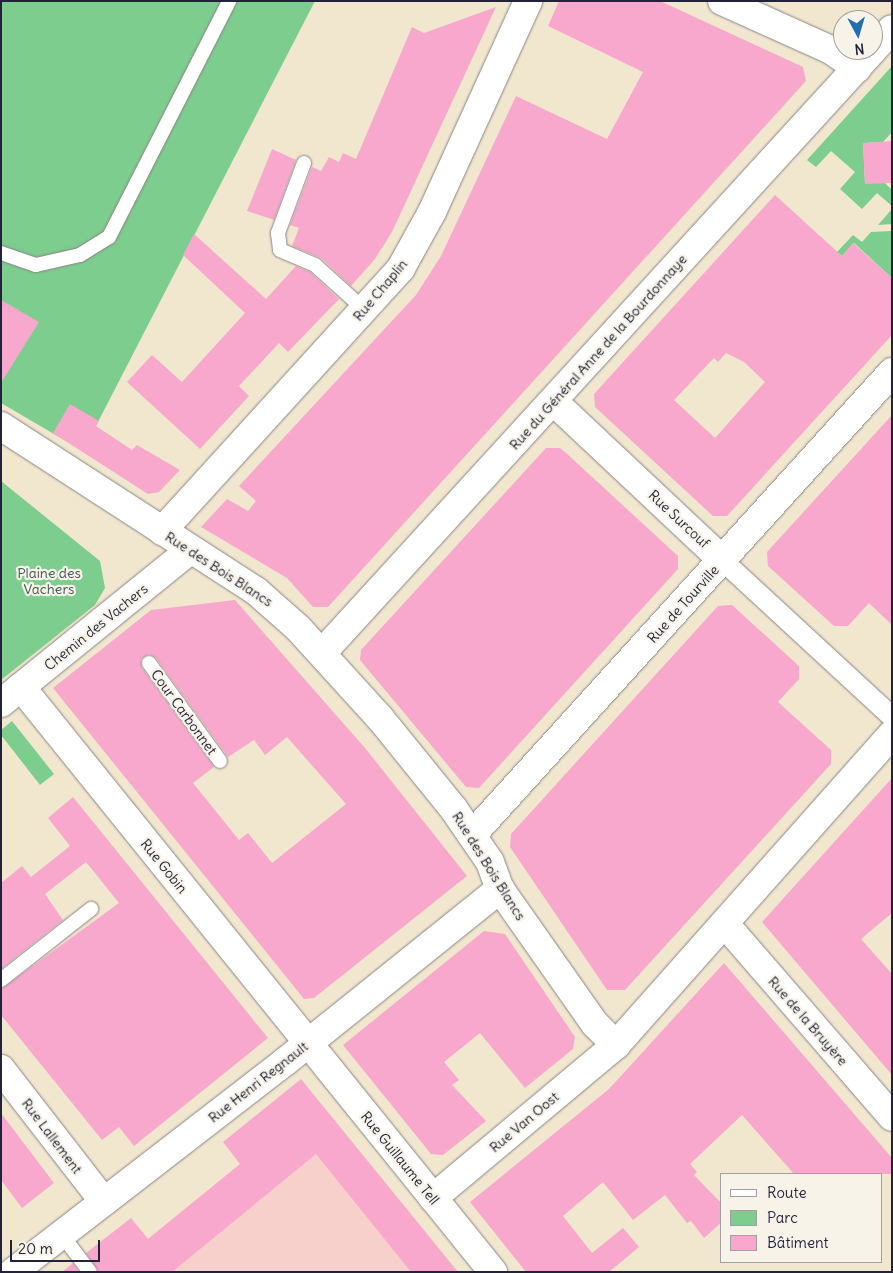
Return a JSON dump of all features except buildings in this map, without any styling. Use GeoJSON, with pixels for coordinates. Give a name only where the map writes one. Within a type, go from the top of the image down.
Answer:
{"type":"FeatureCollection","features":[{"type":"Feature","properties":{"kind":"street","name":"Rue Chaplin"},"geometry":{"type":"LineString","coordinates":[[162,531],[401,268],[421,233],[528,1]]}},
{"type":"Feature","properties":{"kind":"street"},"geometry":{"type":"LineString","coordinates":[[722,1],[833,50]]}},
{"type":"Feature","properties":{"kind":"street","name":"Rue du Général Anne de la Bourdonnaye"},"geometry":{"type":"LineString","coordinates":[[883,39],[892,29]]}},
{"type":"Feature","properties":{"kind":"street","name":"Rue du Général Anne de la Bourdonnaye"},"geometry":{"type":"LineString","coordinates":[[322,653],[554,402],[864,60]]}},
{"type":"Feature","properties":{"kind":"street","name":"Rue de Tourville"},"geometry":{"type":"LineString","coordinates":[[473,834],[892,372]]}},
{"type":"Feature","properties":{"kind":"street","name":"Rue Surcouf"},"geometry":{"type":"LineString","coordinates":[[554,402],[892,717]]}},
{"type":"Feature","properties":{"kind":"street","name":"Rue des Bois Blancs"},"geometry":{"type":"LineString","coordinates":[[1,426],[277,607],[322,653],[421,767],[473,834],[490,862],[500,889],[595,1024],[616,1045]]}},
{"type":"Feature","properties":{"kind":"street","name":"Chemin des Vachers"},"geometry":{"type":"LineString","coordinates":[[11,695],[190,550]]}},
{"type":"Feature","properties":{"kind":"street","name":"Rue Gobin"},"geometry":{"type":"LineString","coordinates":[[11,695],[308,1043]]}},
{"type":"Feature","properties":{"kind":"street"},"geometry":{"type":"LineString","coordinates":[[616,1045],[892,734]]}},
{"type":"Feature","properties":{"kind":"street","name":"Rue Henri Regnault"},"geometry":{"type":"LineString","coordinates":[[13,1272],[308,1043],[500,889]]}},
{"type":"Feature","properties":{"kind":"street","name":"Rue de la Bruyère"},"geometry":{"type":"LineString","coordinates":[[725,924],[892,1117]]}},
{"type":"Feature","properties":{"kind":"street","name":"Rue Guillaume Tell"},"geometry":{"type":"LineString","coordinates":[[308,1043],[493,1272]]}},
{"type":"Feature","properties":{"kind":"street","name":"Rue Van Oost"},"geometry":{"type":"LineString","coordinates":[[433,1198],[616,1045]]}},
{"type":"Feature","properties":{"kind":"street","name":"Rue Lallement"},"geometry":{"type":"LineString","coordinates":[[1,1069],[104,1202]]}},
{"type":"Feature","properties":{"kind":"lane"},"geometry":{"type":"LineString","coordinates":[[1,253],[36,265],[80,255],[109,237],[229,1]]}},
{"type":"Feature","properties":{"kind":"lane"},"geometry":{"type":"LineString","coordinates":[[304,163],[278,233],[280,250],[315,265],[364,310]]}},
{"type":"Feature","properties":{"kind":"lane","name":"Cour Carbonnet"},"geometry":{"type":"LineString","coordinates":[[149,663],[220,761]]}},
{"type":"Feature","properties":{"kind":"lane"},"geometry":{"type":"LineString","coordinates":[[1,980],[92,909]]}},
{"type":"Feature","properties":{"kind":"lane"},"geometry":{"type":"LineString","coordinates":[[62,1235],[90,1272]]}},
{"type":"Feature","properties":{"kind":"shaded area"},"geometry":{"type":"Polygon","coordinates":[[[318,1101],[458,1272],[175,1272],[148,1239],[318,1101]]]}},
{"type":"Feature","properties":{"kind":"green space"},"geometry":{"type":"Polygon","coordinates":[[[1,1],[315,1],[83,451],[1,403],[1,1]]]}},
{"type":"Feature","properties":{"kind":"green space"},"geometry":{"type":"Polygon","coordinates":[[[892,66],[892,132],[883,142],[863,143],[865,183],[885,183],[892,190],[892,206],[877,193],[862,209],[840,189],[855,172],[831,151],[816,167],[807,160],[892,66]]]}},
{"type":"Feature","properties":{"kind":"green space"},"geometry":{"type":"Polygon","coordinates":[[[892,209],[892,224],[878,225],[892,209]]]}},
{"type":"Feature","properties":{"kind":"green space"},"geometry":{"type":"Polygon","coordinates":[[[892,231],[892,278],[854,243],[842,256],[837,252],[853,235],[862,242],[871,232],[892,231]]]}},
{"type":"Feature","properties":{"kind":"green space","name":"Plaine des Vachers"},"geometry":{"type":"Polygon","coordinates":[[[1,481],[100,561],[105,588],[95,605],[1,680],[1,481]]]}},
{"type":"Feature","properties":{"kind":"green space"},"geometry":{"type":"Polygon","coordinates":[[[12,721],[54,774],[40,785],[1,735],[1,730],[12,721]]]}}]}
